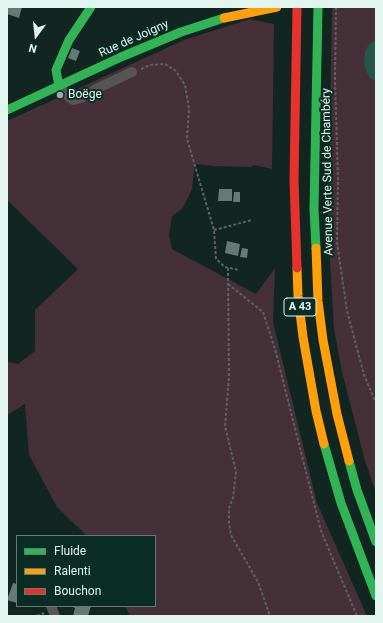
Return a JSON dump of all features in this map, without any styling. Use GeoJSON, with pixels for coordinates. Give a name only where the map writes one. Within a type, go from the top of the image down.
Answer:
{"type":"FeatureCollection","features":[{"type":"Feature","properties":{"kind":"main road"},"geometry":{"type":"LineString","coordinates":[[59,86],[56,70],[69,40],[91,7]]}},
{"type":"Feature","properties":{"kind":"main road","name":"Rue de Joigny"},"geometry":{"type":"LineString","coordinates":[[7,110],[181,32],[225,18],[277,7]]}},
{"type":"Feature","properties":{"kind":"main road","name":"A 43"},"geometry":{"type":"LineString","coordinates":[[297,7],[294,180],[295,238],[298,296],[303,337],[316,411],[326,452],[341,503],[376,596]]}},
{"type":"Feature","properties":{"kind":"main road","name":"A 43"},"geometry":{"type":"LineString","coordinates":[[318,7],[314,209],[318,301],[336,414],[357,490],[376,542]]}},
{"type":"Feature","properties":{"kind":"street"},"geometry":{"type":"LineString","coordinates":[[59,86],[73,100],[81,98],[96,89],[132,72]]}},
{"type":"Feature","properties":{"kind":"path","name":"Avenue Verte Sud de Chambéry"},"geometry":{"type":"LineString","coordinates":[[336,7],[335,79],[338,179],[337,242],[347,311],[364,375],[376,403]]}},
{"type":"Feature","properties":{"kind":"path"},"geometry":{"type":"LineString","coordinates":[[132,72],[150,65],[165,64],[176,70],[185,85],[189,109],[187,139],[214,230],[216,259],[225,267],[239,270]]}},
{"type":"Feature","properties":{"kind":"path"},"geometry":{"type":"LineString","coordinates":[[214,230],[252,220]]}},
{"type":"Feature","properties":{"kind":"path"},"geometry":{"type":"LineString","coordinates":[[228,268],[230,376],[225,426],[236,472],[233,498],[229,508],[228,523],[231,535],[258,582],[269,613],[268,616]]}},
{"type":"Feature","properties":{"kind":"path"},"geometry":{"type":"LineString","coordinates":[[228,284],[263,312],[275,349],[321,531],[357,616]]}},
{"type":"Feature","properties":{"kind":"shaded area"},"geometry":{"type":"Polygon","coordinates":[[[332,7],[376,7],[376,493],[365,461],[342,372],[334,329],[328,226],[332,7]]]}},
{"type":"Feature","properties":{"kind":"shaded area"},"geometry":{"type":"Polygon","coordinates":[[[250,19],[274,24],[272,169],[254,165],[251,167],[195,164],[192,189],[183,208],[172,216],[169,235],[172,249],[256,294],[275,268],[273,322],[317,503],[367,616],[130,616],[126,607],[156,607],[156,535],[86,535],[57,507],[29,455],[25,404],[7,415],[7,362],[18,364],[35,351],[35,310],[78,269],[7,200],[7,121],[184,40],[250,19]]]}},
{"type":"Feature","properties":{"kind":"building"},"geometry":{"type":"Polygon","coordinates":[[[7,7],[22,7],[19,18],[7,14],[7,7]]]}},
{"type":"Feature","properties":{"kind":"building"},"geometry":{"type":"Polygon","coordinates":[[[72,48],[80,51],[76,61],[68,58],[72,48]]]}},
{"type":"Feature","properties":{"kind":"building"},"geometry":{"type":"Polygon","coordinates":[[[219,189],[232,189],[232,201],[218,201],[219,189]]]}},
{"type":"Feature","properties":{"kind":"building"},"geometry":{"type":"Polygon","coordinates":[[[234,192],[240,192],[240,202],[233,202],[234,192]]]}},
{"type":"Feature","properties":{"kind":"building"},"geometry":{"type":"Polygon","coordinates":[[[227,241],[240,244],[238,256],[225,253],[227,241]]]}},
{"type":"Feature","properties":{"kind":"building"},"geometry":{"type":"Polygon","coordinates":[[[242,248],[248,249],[247,258],[240,257],[242,248]]]}},
{"type":"Feature","properties":{"kind":"building"},"geometry":{"type":"Polygon","coordinates":[[[13,583],[16,584],[16,603],[7,600],[13,583]]]}},
{"type":"Feature","properties":{"kind":"building"},"geometry":{"type":"Polygon","coordinates":[[[91,607],[88,616],[73,616],[74,608],[91,607]]]}},
{"type":"Feature","properties":{"kind":"waterway"},"geometry":{"type":"LineString","coordinates":[[376,50],[373,62],[376,71]]}},
{"type":"Feature","properties":{"kind":"traffic: fast"},"geometry":{"type":"LineString","coordinates":[[59,86],[56,70],[69,40],[91,7]]}},
{"type":"Feature","properties":{"kind":"traffic: fast"},"geometry":{"type":"LineString","coordinates":[[316,248],[314,209],[318,7]]}},
{"type":"Feature","properties":{"kind":"traffic: fast"},"geometry":{"type":"LineString","coordinates":[[7,110],[121,57],[181,32],[224,18]]}},
{"type":"Feature","properties":{"kind":"traffic: fast"},"geometry":{"type":"LineString","coordinates":[[324,444],[341,503],[376,596]]}},
{"type":"Feature","properties":{"kind":"traffic: fast"},"geometry":{"type":"LineString","coordinates":[[349,461],[357,490],[376,542]]}},
{"type":"Feature","properties":{"kind":"traffic: slow"},"geometry":{"type":"LineString","coordinates":[[224,18],[277,7]]}},
{"type":"Feature","properties":{"kind":"traffic: slow"},"geometry":{"type":"LineString","coordinates":[[316,248],[318,301],[323,340],[337,414],[349,461]]}},
{"type":"Feature","properties":{"kind":"traffic: slow"},"geometry":{"type":"LineString","coordinates":[[297,268],[298,296],[303,337],[316,411],[324,444]]}},
{"type":"Feature","properties":{"kind":"traffic: jam"},"geometry":{"type":"LineString","coordinates":[[297,7],[294,180],[297,268]]}},
{"type":"Feature","properties":{"kind":"place","name":"Boëge"},"geometry":{"type":"Point","coordinates":[60,95]}}]}
